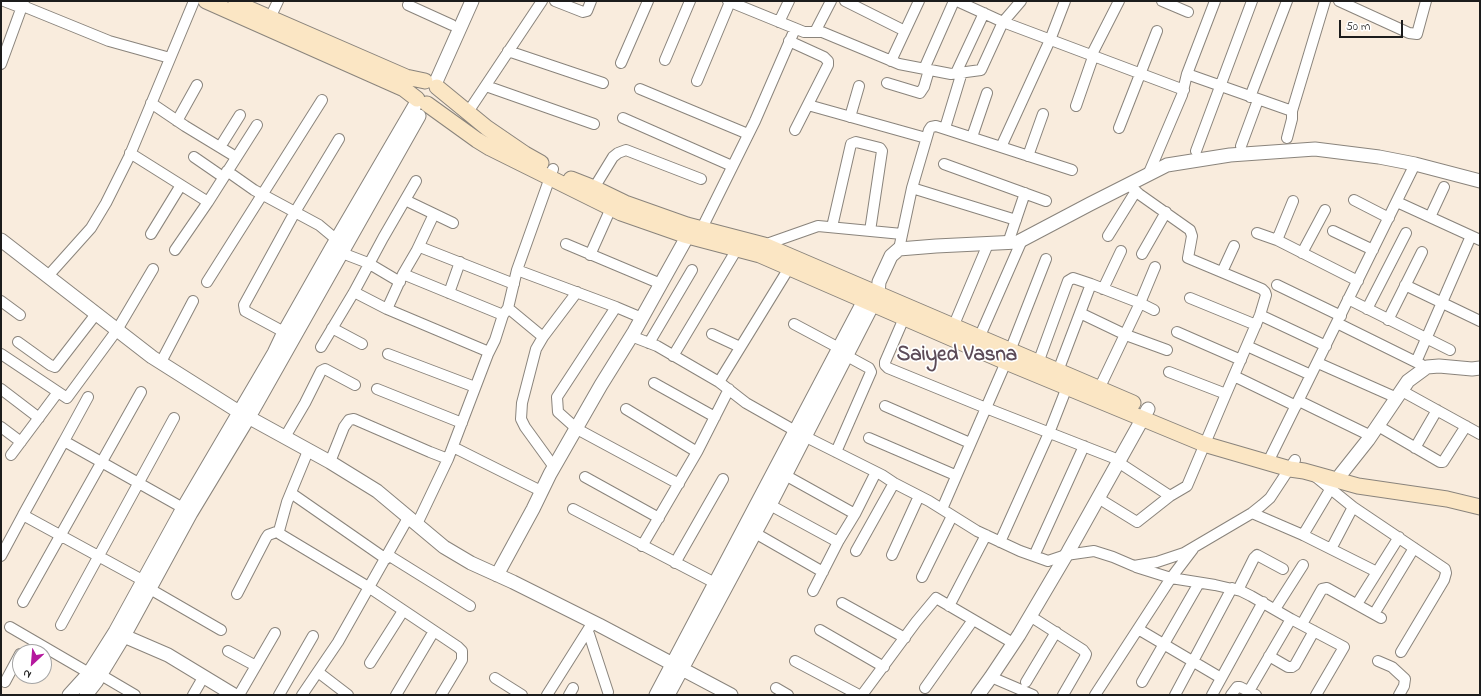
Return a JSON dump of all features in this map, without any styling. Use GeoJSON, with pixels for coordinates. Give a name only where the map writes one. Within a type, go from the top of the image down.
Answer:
{"type":"FeatureCollection","features":[{"type":"Feature","properties":{"kind":"main road"},"geometry":{"type":"LineString","coordinates":[[206,1],[404,89],[477,140],[551,174],[621,213],[764,245],[873,294],[979,338],[1008,357],[1067,387],[1145,414],[1206,439],[1293,464],[1336,481],[1360,479],[1448,490],[1480,498]]}},
{"type":"Feature","properties":{"kind":"main road"},"geometry":{"type":"LineString","coordinates":[[232,1],[406,77],[432,83],[551,174],[594,188],[625,203],[694,230],[737,249],[760,255],[789,268],[873,294],[904,318],[1008,357],[1038,363],[1099,389],[1145,414]]}},
{"type":"Feature","properties":{"kind":"main road"},"geometry":{"type":"LineString","coordinates":[[421,82],[432,83],[438,91],[437,98],[435,101],[422,102],[415,96],[416,88],[421,82]]}},
{"type":"Feature","properties":{"kind":"main road"},"geometry":{"type":"LineString","coordinates":[[1293,464],[1312,474],[1336,481],[1358,486],[1447,499],[1480,507]]}},
{"type":"Feature","properties":{"kind":"street"},"geometry":{"type":"LineString","coordinates":[[4,1],[23,5],[109,41],[170,58]]}},
{"type":"Feature","properties":{"kind":"street"},"geometry":{"type":"LineString","coordinates":[[48,276],[91,228],[106,203],[130,153],[194,1]]}},
{"type":"Feature","properties":{"kind":"street"},"geometry":{"type":"LineString","coordinates":[[270,18],[278,1]]}},
{"type":"Feature","properties":{"kind":"street"},"geometry":{"type":"LineString","coordinates":[[432,83],[462,1]]}},
{"type":"Feature","properties":{"kind":"street"},"geometry":{"type":"LineString","coordinates":[[432,83],[472,1]]}},
{"type":"Feature","properties":{"kind":"street"},"geometry":{"type":"LineString","coordinates":[[468,112],[542,1]]}},
{"type":"Feature","properties":{"kind":"street"},"geometry":{"type":"LineString","coordinates":[[555,1],[583,12],[587,11],[591,1]]}},
{"type":"Feature","properties":{"kind":"street"},"geometry":{"type":"LineString","coordinates":[[621,63],[648,1]]}},
{"type":"Feature","properties":{"kind":"street"},"geometry":{"type":"LineString","coordinates":[[666,60],[690,1]]}},
{"type":"Feature","properties":{"kind":"street"},"geometry":{"type":"LineString","coordinates":[[697,81],[729,1],[795,29],[804,32],[822,32],[899,64],[950,74],[981,70],[1003,22],[1021,1]]}},
{"type":"Feature","properties":{"kind":"street"},"geometry":{"type":"LineString","coordinates":[[779,22],[789,1]]}},
{"type":"Feature","properties":{"kind":"street"},"geometry":{"type":"LineString","coordinates":[[815,32],[831,1]]}},
{"type":"Feature","properties":{"kind":"street"},"geometry":{"type":"LineString","coordinates":[[845,1],[905,31]]}},
{"type":"Feature","properties":{"kind":"street"},"geometry":{"type":"LineString","coordinates":[[891,61],[918,1]]}},
{"type":"Feature","properties":{"kind":"street"},"geometry":{"type":"LineString","coordinates":[[887,84],[920,93],[924,88],[926,69],[956,1],[969,3],[984,13],[1003,22],[1184,90]]}},
{"type":"Feature","properties":{"kind":"street"},"geometry":{"type":"LineString","coordinates":[[1001,147],[1050,40],[1065,1]]}},
{"type":"Feature","properties":{"kind":"street"},"geometry":{"type":"LineString","coordinates":[[1076,106],[1092,56],[1119,1]]}},
{"type":"Feature","properties":{"kind":"street"},"geometry":{"type":"LineString","coordinates":[[1162,1],[1188,12]]}},
{"type":"Feature","properties":{"kind":"street"},"geometry":{"type":"LineString","coordinates":[[1148,175],[1184,90],[1187,74],[1215,1]]}},
{"type":"Feature","properties":{"kind":"street"},"geometry":{"type":"LineString","coordinates":[[1196,150],[1252,1]]}},
{"type":"Feature","properties":{"kind":"street"},"geometry":{"type":"LineString","coordinates":[[1241,146],[1254,99],[1287,1]]}},
{"type":"Feature","properties":{"kind":"street"},"geometry":{"type":"LineString","coordinates":[[1287,138],[1292,119],[1292,111],[1325,1]]}},
{"type":"Feature","properties":{"kind":"street"},"geometry":{"type":"LineString","coordinates":[[1339,1],[1409,33],[1417,34],[1425,1]]}},
{"type":"Feature","properties":{"kind":"street"},"geometry":{"type":"LineString","coordinates":[[1,64],[23,5]]}},
{"type":"Feature","properties":{"kind":"street"},"geometry":{"type":"LineString","coordinates":[[408,5],[452,25]]}},
{"type":"Feature","properties":{"kind":"street"},"geometry":{"type":"LineString","coordinates":[[945,128],[959,73],[984,13]]}},
{"type":"Feature","properties":{"kind":"street"},"geometry":{"type":"LineString","coordinates":[[497,575],[554,467],[601,385],[632,336],[661,284],[732,166],[795,29]]}},
{"type":"Feature","properties":{"kind":"street"},"geometry":{"type":"LineString","coordinates":[[1119,128],[1157,31]]}},
{"type":"Feature","properties":{"kind":"street"},"geometry":{"type":"LineString","coordinates":[[789,41],[824,57],[828,61],[828,65],[795,130]]}},
{"type":"Feature","properties":{"kind":"street"},"geometry":{"type":"LineString","coordinates":[[508,51],[603,83]]}},
{"type":"Feature","properties":{"kind":"street"},"geometry":{"type":"LineString","coordinates":[[1187,74],[1220,85],[1254,99],[1292,111]]}},
{"type":"Feature","properties":{"kind":"street"},"geometry":{"type":"LineString","coordinates":[[178,121],[197,85]]}},
{"type":"Feature","properties":{"kind":"street"},"geometry":{"type":"LineString","coordinates":[[486,86],[594,124]]}},
{"type":"Feature","properties":{"kind":"street"},"geometry":{"type":"LineString","coordinates":[[850,117],[859,86]]}},
{"type":"Feature","properties":{"kind":"street"},"geometry":{"type":"LineString","coordinates":[[640,89],[748,134]]}},
{"type":"Feature","properties":{"kind":"street"},"geometry":{"type":"LineString","coordinates":[[972,138],[987,93]]}},
{"type":"Feature","properties":{"kind":"street"},"geometry":{"type":"LineString","coordinates":[[207,282],[322,100]]}},
{"type":"Feature","properties":{"kind":"street"},"geometry":{"type":"LineString","coordinates":[[86,695],[95,674],[191,513],[244,415],[284,332],[337,240],[422,102]]}},
{"type":"Feature","properties":{"kind":"street"},"geometry":{"type":"LineString","coordinates":[[147,585],[183,508],[244,415],[342,253],[422,102]]}},
{"type":"Feature","properties":{"kind":"street"},"geometry":{"type":"LineString","coordinates":[[151,103],[236,157]]}},
{"type":"Feature","properties":{"kind":"street"},"geometry":{"type":"LineString","coordinates":[[808,105],[926,138]]}},
{"type":"Feature","properties":{"kind":"street"},"geometry":{"type":"LineString","coordinates":[[1028,156],[1044,114]]}},
{"type":"Feature","properties":{"kind":"street"},"geometry":{"type":"LineString","coordinates":[[220,147],[240,115]]}},
{"type":"Feature","properties":{"kind":"street"},"geometry":{"type":"LineString","coordinates":[[622,118],[732,166]]}},
{"type":"Feature","properties":{"kind":"street"},"geometry":{"type":"LineString","coordinates":[[175,250],[208,202],[257,124]]}},
{"type":"Feature","properties":{"kind":"street"},"geometry":{"type":"LineString","coordinates":[[899,249],[912,188],[926,138],[931,127],[936,126],[945,128],[1072,170]]}},
{"type":"Feature","properties":{"kind":"street"},"geometry":{"type":"LineString","coordinates":[[284,332],[245,311],[244,305],[295,212],[339,139]]}},
{"type":"Feature","properties":{"kind":"street"},"geometry":{"type":"LineString","coordinates":[[832,227],[851,144],[856,142],[880,148],[882,151],[870,231]]}},
{"type":"Feature","properties":{"kind":"street"},"geometry":{"type":"LineString","coordinates":[[668,695],[677,667],[715,583],[800,434],[873,294],[890,256],[899,249],[1018,242],[1090,204],[1132,188],[1148,175],[1167,165],[1223,156],[1315,149],[1379,157],[1415,164],[1480,181]]}},
{"type":"Feature","properties":{"kind":"street"},"geometry":{"type":"LineString","coordinates":[[594,188],[613,157],[626,150],[701,179]]}},
{"type":"Feature","properties":{"kind":"street"},"geometry":{"type":"LineString","coordinates":[[130,153],[208,202]]}},
{"type":"Feature","properties":{"kind":"street"},"geometry":{"type":"LineString","coordinates":[[194,157],[319,225],[337,240]]}},
{"type":"Feature","properties":{"kind":"street"},"geometry":{"type":"LineString","coordinates":[[944,164],[1046,201]]}},
{"type":"Feature","properties":{"kind":"street"},"geometry":{"type":"LineString","coordinates":[[1270,458],[1415,164]]}},
{"type":"Feature","properties":{"kind":"street"},"geometry":{"type":"LineString","coordinates":[[302,695],[338,642],[387,557],[412,521],[448,459],[475,387],[495,340],[514,284],[517,270],[551,174]]}},
{"type":"Feature","properties":{"kind":"street"},"geometry":{"type":"LineString","coordinates":[[321,347],[354,292],[368,263],[416,180]]}},
{"type":"Feature","properties":{"kind":"street"},"geometry":{"type":"LineString","coordinates":[[151,234],[180,184]]}},
{"type":"Feature","properties":{"kind":"street"},"geometry":{"type":"LineString","coordinates":[[1430,217],[1444,187]]}},
{"type":"Feature","properties":{"kind":"street"},"geometry":{"type":"LineString","coordinates":[[912,188],[1016,220]]}},
{"type":"Feature","properties":{"kind":"street"},"geometry":{"type":"LineString","coordinates":[[1098,498],[1137,522],[1170,496],[1187,486],[1256,325],[1266,295],[1264,290],[1188,258],[1192,236],[1190,230],[1132,188]]}},
{"type":"Feature","properties":{"kind":"street"},"geometry":{"type":"LineString","coordinates":[[1108,236],[1132,188]]}},
{"type":"Feature","properties":{"kind":"street"},"geometry":{"type":"LineString","coordinates":[[1008,243],[1025,193]]}},
{"type":"Feature","properties":{"kind":"street"},"geometry":{"type":"LineString","coordinates":[[405,200],[453,223]]}},
{"type":"Feature","properties":{"kind":"street"},"geometry":{"type":"LineString","coordinates":[[1277,240],[1293,200]]}},
{"type":"Feature","properties":{"kind":"street"},"geometry":{"type":"LineString","coordinates":[[1354,200],[1389,218]]}},
{"type":"Feature","properties":{"kind":"street"},"geometry":{"type":"LineString","coordinates":[[1303,535],[1336,481],[1374,431],[1408,381],[1422,365],[1427,339],[1442,303],[1475,238],[1397,202]]}},
{"type":"Feature","properties":{"kind":"street"},"geometry":{"type":"LineString","coordinates":[[590,255],[611,208]]}},
{"type":"Feature","properties":{"kind":"street"},"geometry":{"type":"LineString","coordinates":[[1302,253],[1325,210]]}},
{"type":"Feature","properties":{"kind":"street"},"geometry":{"type":"LineString","coordinates":[[1142,254],[1166,212]]}},
{"type":"Feature","properties":{"kind":"street"},"geometry":{"type":"LineString","coordinates":[[387,309],[434,214]]}},
{"type":"Feature","properties":{"kind":"street"},"geometry":{"type":"LineString","coordinates":[[764,245],[818,226],[902,234]]}},
{"type":"Feature","properties":{"kind":"street"},"geometry":{"type":"LineString","coordinates":[[1333,231],[1373,250]]}},
{"type":"Feature","properties":{"kind":"street"},"geometry":{"type":"LineString","coordinates":[[1257,233],[1277,240],[1358,281]]}},
{"type":"Feature","properties":{"kind":"street"},"geometry":{"type":"LineString","coordinates":[[1367,309],[1406,233]]}},
{"type":"Feature","properties":{"kind":"street"},"geometry":{"type":"LineString","coordinates":[[1,240],[96,314],[161,362],[244,415],[330,462],[376,491],[444,547],[590,627],[677,667],[731,695]]}},
{"type":"Feature","properties":{"kind":"street"},"geometry":{"type":"LineString","coordinates":[[979,338],[1022,240]]}},
{"type":"Feature","properties":{"kind":"street"},"geometry":{"type":"LineString","coordinates":[[566,244],[661,284]]}},
{"type":"Feature","properties":{"kind":"street"},"geometry":{"type":"LineString","coordinates":[[953,327],[988,244]]}},
{"type":"Feature","properties":{"kind":"street"},"geometry":{"type":"LineString","coordinates":[[1222,272],[1234,246]]}},
{"type":"Feature","properties":{"kind":"street"},"geometry":{"type":"LineString","coordinates":[[417,250],[420,247],[423,248],[514,284]]}},
{"type":"Feature","properties":{"kind":"street"},"geometry":{"type":"LineString","coordinates":[[673,356],[737,249]]}},
{"type":"Feature","properties":{"kind":"street"},"geometry":{"type":"LineString","coordinates":[[1104,289],[1121,251]]}},
{"type":"Feature","properties":{"kind":"street"},"geometry":{"type":"LineString","coordinates":[[1388,320],[1422,252]]}},
{"type":"Feature","properties":{"kind":"street"},"geometry":{"type":"LineString","coordinates":[[342,253],[401,278],[505,312],[543,337]]}},
{"type":"Feature","properties":{"kind":"street"},"geometry":{"type":"LineString","coordinates":[[942,509],[1008,357],[1046,258]]}},
{"type":"Feature","properties":{"kind":"street"},"geometry":{"type":"LineString","coordinates":[[449,293],[460,262]]}},
{"type":"Feature","properties":{"kind":"street"},"geometry":{"type":"LineString","coordinates":[[1099,389],[1126,335],[1155,267]]}},
{"type":"Feature","properties":{"kind":"street"},"geometry":{"type":"LineString","coordinates":[[719,382],[789,268]]}},
{"type":"Feature","properties":{"kind":"street"},"geometry":{"type":"LineString","coordinates":[[1,354],[67,398],[117,330],[153,269]]}},
{"type":"Feature","properties":{"kind":"street"},"geometry":{"type":"LineString","coordinates":[[517,270],[642,318]]}},
{"type":"Feature","properties":{"kind":"street"},"geometry":{"type":"LineString","coordinates":[[649,343],[692,270]]}},
{"type":"Feature","properties":{"kind":"street"},"geometry":{"type":"LineString","coordinates":[[1038,363],[1068,281],[1073,278],[1140,303],[1154,310]]}},
{"type":"Feature","properties":{"kind":"street"},"geometry":{"type":"LineString","coordinates":[[1058,371],[1091,284]]}},
{"type":"Feature","properties":{"kind":"street"},"geometry":{"type":"LineString","coordinates":[[1277,285],[1422,365],[1472,369],[1480,368]]}},
{"type":"Feature","properties":{"kind":"street"},"geometry":{"type":"LineString","coordinates":[[1405,285],[1480,321]]}},
{"type":"Feature","properties":{"kind":"street"},"geometry":{"type":"LineString","coordinates":[[354,292],[387,309],[489,352]]}},
{"type":"Feature","properties":{"kind":"street"},"geometry":{"type":"LineString","coordinates":[[554,467],[525,427],[521,419],[522,402],[536,349],[543,337],[577,292]]}},
{"type":"Feature","properties":{"kind":"street"},"geometry":{"type":"LineString","coordinates":[[1190,298],[1256,325]]}},
{"type":"Feature","properties":{"kind":"street"},"geometry":{"type":"LineString","coordinates":[[1348,299],[1450,350]]}},
{"type":"Feature","properties":{"kind":"street"},"geometry":{"type":"LineString","coordinates":[[1,301],[20,315]]}},
{"type":"Feature","properties":{"kind":"street"},"geometry":{"type":"LineString","coordinates":[[161,362],[193,301]]}},
{"type":"Feature","properties":{"kind":"street"},"geometry":{"type":"LineString","coordinates":[[616,307],[557,397],[558,412],[577,429],[678,484]]}},
{"type":"Feature","properties":{"kind":"street"},"geometry":{"type":"LineString","coordinates":[[1080,313],[1126,335],[1167,350]]}},
{"type":"Feature","properties":{"kind":"street"},"geometry":{"type":"LineString","coordinates":[[18,342],[55,367],[96,314]]}},
{"type":"Feature","properties":{"kind":"street"},"geometry":{"type":"LineString","coordinates":[[1260,315],[1326,346]]}},
{"type":"Feature","properties":{"kind":"street"},"geometry":{"type":"LineString","coordinates":[[904,318],[885,362],[885,366],[1118,461],[1170,496]]}},
{"type":"Feature","properties":{"kind":"street"},"geometry":{"type":"LineString","coordinates":[[794,324],[869,368],[871,372],[836,452]]}},
{"type":"Feature","properties":{"kind":"street"},"geometry":{"type":"LineString","coordinates":[[332,328],[362,344]]}},
{"type":"Feature","properties":{"kind":"street"},"geometry":{"type":"LineString","coordinates":[[1176,332],[1241,360]]}},
{"type":"Feature","properties":{"kind":"street"},"geometry":{"type":"LineString","coordinates":[[712,334],[740,347]]}},
{"type":"Feature","properties":{"kind":"street"},"geometry":{"type":"LineString","coordinates":[[632,336],[657,346],[719,382],[746,403],[800,434],[876,472],[1000,542],[1048,561],[1066,555],[1094,551],[1171,578],[1235,589],[1263,602],[1291,619],[1344,647],[1316,695]]}},
{"type":"Feature","properties":{"kind":"street"},"geometry":{"type":"LineString","coordinates":[[1247,346],[1311,375]]}},
{"type":"Feature","properties":{"kind":"street"},"geometry":{"type":"LineString","coordinates":[[388,354],[475,387]]}},
{"type":"Feature","properties":{"kind":"street"},"geometry":{"type":"LineString","coordinates":[[1318,363],[1437,410],[1480,434]]}},
{"type":"Feature","properties":{"kind":"street"},"geometry":{"type":"LineString","coordinates":[[285,437],[323,370],[325,369],[355,385]]}},
{"type":"Feature","properties":{"kind":"street"},"geometry":{"type":"LineString","coordinates":[[1169,372],[1226,394]]}},
{"type":"Feature","properties":{"kind":"street"},"geometry":{"type":"LineString","coordinates":[[1234,376],[1297,404],[1374,431],[1415,448],[1440,462],[1443,462],[1466,426]]}},
{"type":"Feature","properties":{"kind":"street"},"geometry":{"type":"LineString","coordinates":[[654,383],[715,417]]}},
{"type":"Feature","properties":{"kind":"street"},"geometry":{"type":"LineString","coordinates":[[1000,542],[1049,433],[1067,387]]}},
{"type":"Feature","properties":{"kind":"street"},"geometry":{"type":"LineString","coordinates":[[1,388],[39,418]]}},
{"type":"Feature","properties":{"kind":"street"},"geometry":{"type":"LineString","coordinates":[[642,546],[697,452],[729,389]]}},
{"type":"Feature","properties":{"kind":"street"},"geometry":{"type":"LineString","coordinates":[[377,390],[462,423]]}},
{"type":"Feature","properties":{"kind":"street"},"geometry":{"type":"LineString","coordinates":[[11,455],[58,392]]}},
{"type":"Feature","properties":{"kind":"street"},"geometry":{"type":"LineString","coordinates":[[23,602],[142,392]]}},
{"type":"Feature","properties":{"kind":"street"},"geometry":{"type":"LineString","coordinates":[[1,556],[88,397]]}},
{"type":"Feature","properties":{"kind":"street"},"geometry":{"type":"LineString","coordinates":[[885,406],[970,443]]}},
{"type":"Feature","properties":{"kind":"street"},"geometry":{"type":"LineString","coordinates":[[626,409],[697,452]]}},
{"type":"Feature","properties":{"kind":"street"},"geometry":{"type":"LineString","coordinates":[[1415,448],[1437,410]]}},
{"type":"Feature","properties":{"kind":"street"},"geometry":{"type":"LineString","coordinates":[[978,695],[1014,643],[1066,555],[1145,414]]}},
{"type":"Feature","properties":{"kind":"street"},"geometry":{"type":"LineString","coordinates":[[61,625],[174,418]]}},
{"type":"Feature","properties":{"kind":"street"},"geometry":{"type":"LineString","coordinates":[[330,462],[346,423],[354,419],[448,459]]}},
{"type":"Feature","properties":{"kind":"street"},"geometry":{"type":"LineString","coordinates":[[1,426],[21,442]]}},
{"type":"Feature","properties":{"kind":"street"},"geometry":{"type":"LineString","coordinates":[[656,695],[677,667],[755,533],[785,475],[800,434]]}},
{"type":"Feature","properties":{"kind":"street"},"geometry":{"type":"LineString","coordinates":[[869,438],[956,475]]}},
{"type":"Feature","properties":{"kind":"street"},"geometry":{"type":"LineString","coordinates":[[64,441],[183,508]]}},
{"type":"Feature","properties":{"kind":"street"},"geometry":{"type":"LineString","coordinates":[[1034,556],[1084,446]]}},
{"type":"Feature","properties":{"kind":"street"},"geometry":{"type":"LineString","coordinates":[[453,447],[542,491]]}},
{"type":"Feature","properties":{"kind":"street"},"geometry":{"type":"LineString","coordinates":[[308,451],[291,493],[279,530],[280,534],[370,588],[458,647],[462,651],[463,656],[441,695]]}},
{"type":"Feature","properties":{"kind":"street"},"geometry":{"type":"LineString","coordinates":[[1134,566],[1157,562],[1184,553],[1252,513],[1270,498],[1293,464]]}},
{"type":"Feature","properties":{"kind":"street"},"geometry":{"type":"LineString","coordinates":[[813,591],[876,472]]}},
{"type":"Feature","properties":{"kind":"street"},"geometry":{"type":"LineString","coordinates":[[785,475],[855,514]]}},
{"type":"Feature","properties":{"kind":"street"},"geometry":{"type":"LineString","coordinates":[[585,477],[659,518]]}},
{"type":"Feature","properties":{"kind":"street"},"geometry":{"type":"LineString","coordinates":[[675,562],[723,479]]}},
{"type":"Feature","properties":{"kind":"street"},"geometry":{"type":"LineString","coordinates":[[1336,481],[1353,506],[1445,569],[1446,573],[1444,580],[1401,652]]}},
{"type":"Feature","properties":{"kind":"street"},"geometry":{"type":"LineString","coordinates":[[856,551],[894,483]]}},
{"type":"Feature","properties":{"kind":"street"},"geometry":{"type":"LineString","coordinates":[[291,493],[387,557],[470,606]]}},
{"type":"Feature","properties":{"kind":"street"},"geometry":{"type":"LineString","coordinates":[[892,555],[919,496]]}},
{"type":"Feature","properties":{"kind":"street"},"geometry":{"type":"LineString","coordinates":[[770,505],[838,542]]}},
{"type":"Feature","properties":{"kind":"street"},"geometry":{"type":"LineString","coordinates":[[1331,549],[1353,506]]}},
{"type":"Feature","properties":{"kind":"street"},"geometry":{"type":"LineString","coordinates":[[573,509],[715,583]]}},
{"type":"Feature","properties":{"kind":"street"},"geometry":{"type":"LineString","coordinates":[[1252,513],[1303,535],[1377,572]]}},
{"type":"Feature","properties":{"kind":"street"},"geometry":{"type":"LineString","coordinates":[[23,515],[98,556],[221,630]]}},
{"type":"Feature","properties":{"kind":"street"},"geometry":{"type":"LineString","coordinates":[[922,577],[952,516]]}},
{"type":"Feature","properties":{"kind":"street"},"geometry":{"type":"LineString","coordinates":[[237,594],[266,538],[268,535],[279,530]]}},
{"type":"Feature","properties":{"kind":"street"},"geometry":{"type":"LineString","coordinates":[[755,533],[823,572]]}},
{"type":"Feature","properties":{"kind":"street"},"geometry":{"type":"LineString","coordinates":[[949,606],[986,535]]}},
{"type":"Feature","properties":{"kind":"street"},"geometry":{"type":"LineString","coordinates":[[1357,604],[1399,538]]}},
{"type":"Feature","properties":{"kind":"street"},"geometry":{"type":"LineString","coordinates":[[1095,695],[1171,578],[1195,546]]}},
{"type":"Feature","properties":{"kind":"street"},"geometry":{"type":"LineString","coordinates":[[1302,624],[1324,588],[1330,589],[1378,616],[1414,548]]}},
{"type":"Feature","properties":{"kind":"street"},"geometry":{"type":"LineString","coordinates":[[1176,695],[1193,662],[1254,558],[1257,555],[1283,569]]}},
{"type":"Feature","properties":{"kind":"street"},"geometry":{"type":"LineString","coordinates":[[1275,609],[1303,565]]}},
{"type":"Feature","properties":{"kind":"street"},"geometry":{"type":"LineString","coordinates":[[1142,682],[1199,583]]}},
{"type":"Feature","properties":{"kind":"street"},"geometry":{"type":"LineString","coordinates":[[862,695],[916,622],[936,598],[1014,643]]}},
{"type":"Feature","properties":{"kind":"street"},"geometry":{"type":"LineString","coordinates":[[1212,695],[1263,602]]}},
{"type":"Feature","properties":{"kind":"street"},"geometry":{"type":"LineString","coordinates":[[842,603],[905,638]]}},
{"type":"Feature","properties":{"kind":"street"},"geometry":{"type":"LineString","coordinates":[[370,663],[403,611]]}},
{"type":"Feature","properties":{"kind":"street"},"geometry":{"type":"LineString","coordinates":[[1030,616],[1083,650],[1086,654],[1086,657],[1063,695]]}},
{"type":"Feature","properties":{"kind":"street"},"geometry":{"type":"LineString","coordinates":[[1231,695],[1237,687],[1253,693],[1269,656],[1291,619]]}},
{"type":"Feature","properties":{"kind":"street"},"geometry":{"type":"LineString","coordinates":[[925,688],[973,620]]}},
{"type":"Feature","properties":{"kind":"street"},"geometry":{"type":"LineString","coordinates":[[10,627],[28,639],[95,674],[121,691],[135,695]]}},
{"type":"Feature","properties":{"kind":"street"},"geometry":{"type":"LineString","coordinates":[[590,627],[589,634],[608,692]]}},
{"type":"Feature","properties":{"kind":"street"},"geometry":{"type":"LineString","coordinates":[[547,695],[590,627]]}},
{"type":"Feature","properties":{"kind":"street"},"geometry":{"type":"LineString","coordinates":[[1138,629],[1221,678]]}},
{"type":"Feature","properties":{"kind":"street"},"geometry":{"type":"LineString","coordinates":[[820,630],[884,667]]}},
{"type":"Feature","properties":{"kind":"street"},"geometry":{"type":"LineString","coordinates":[[1269,656],[1292,668],[1314,631]]}},
{"type":"Feature","properties":{"kind":"street"},"geometry":{"type":"LineString","coordinates":[[396,695],[434,632]]}},
{"type":"Feature","properties":{"kind":"street"},"geometry":{"type":"LineString","coordinates":[[1026,682],[1056,632]]}},
{"type":"Feature","properties":{"kind":"street"},"geometry":{"type":"LineString","coordinates":[[120,634],[168,655],[234,695],[256,666],[275,633]]}},
{"type":"Feature","properties":{"kind":"street"},"geometry":{"type":"LineString","coordinates":[[279,695],[314,636]]}},
{"type":"Feature","properties":{"kind":"street"},"geometry":{"type":"LineString","coordinates":[[25,644],[28,639]]}},
{"type":"Feature","properties":{"kind":"street"},"geometry":{"type":"LineString","coordinates":[[228,651],[256,666]]}},
{"type":"Feature","properties":{"kind":"street"},"geometry":{"type":"LineString","coordinates":[[795,661],[859,695]]}},
{"type":"Feature","properties":{"kind":"street"},"geometry":{"type":"LineString","coordinates":[[1378,661],[1392,667],[1405,679],[1404,686],[1399,695]]}},
{"type":"Feature","properties":{"kind":"street"},"geometry":{"type":"LineString","coordinates":[[5,682],[12,668]]}},
{"type":"Feature","properties":{"kind":"street"},"geometry":{"type":"LineString","coordinates":[[318,672],[348,695]]}},
{"type":"Feature","properties":{"kind":"street"},"geometry":{"type":"LineString","coordinates":[[69,695],[95,674]]}},
{"type":"Feature","properties":{"kind":"street"},"geometry":{"type":"LineString","coordinates":[[193,695],[204,676]]}},
{"type":"Feature","properties":{"kind":"street"},"geometry":{"type":"LineString","coordinates":[[495,678],[522,695]]}},
{"type":"Feature","properties":{"kind":"street"},"geometry":{"type":"LineString","coordinates":[[991,678],[1033,695]]}},
{"type":"Feature","properties":{"kind":"street"},"geometry":{"type":"LineString","coordinates":[[776,688],[788,695]]}},
{"type":"Feature","properties":{"kind":"district","name":"Saiyed Vasna"},"geometry":{"type":"Point","coordinates":[957,357]}}]}
